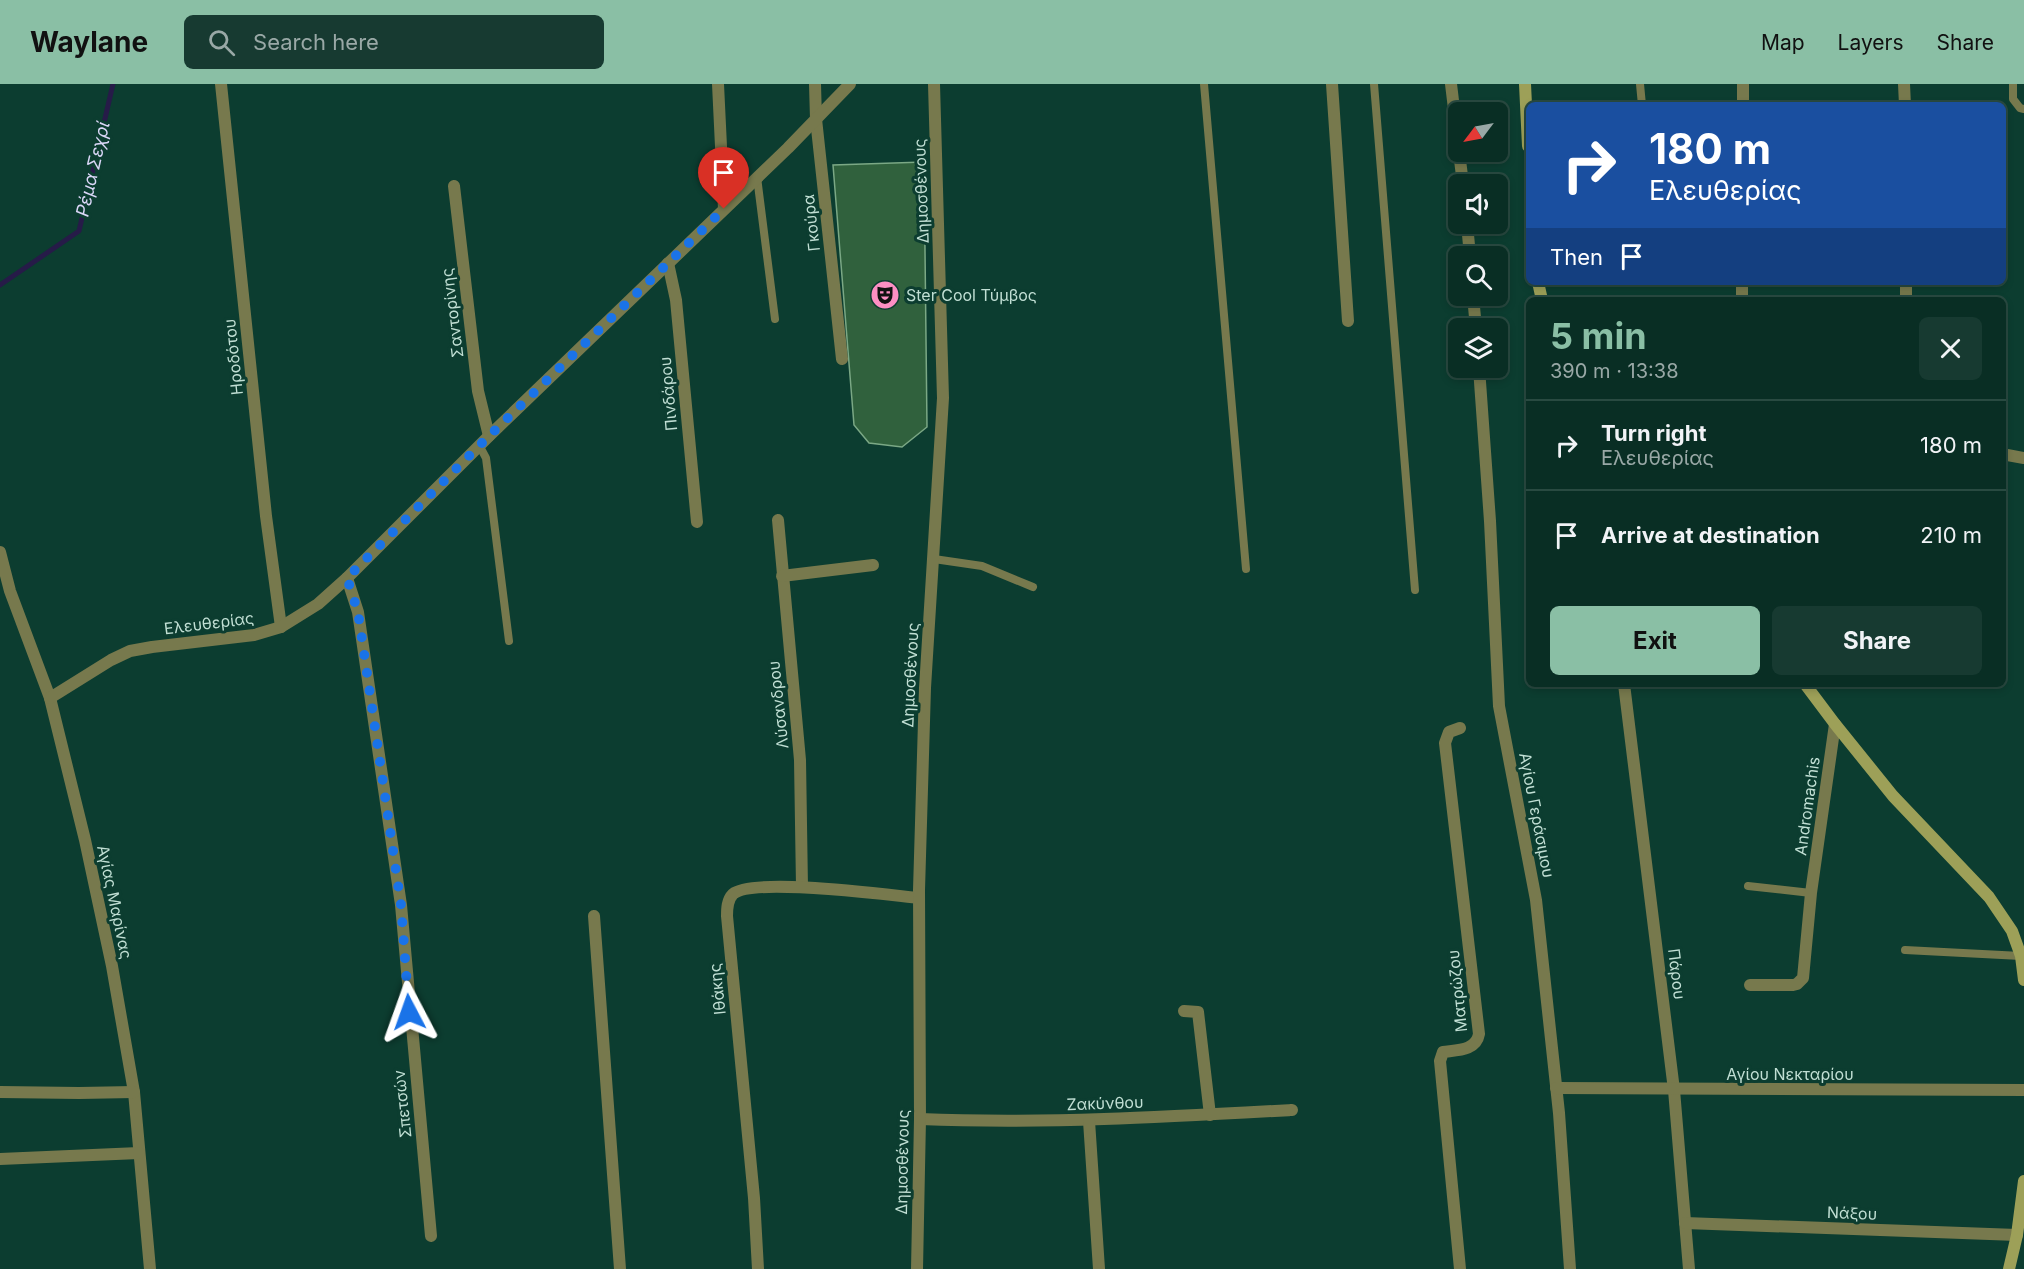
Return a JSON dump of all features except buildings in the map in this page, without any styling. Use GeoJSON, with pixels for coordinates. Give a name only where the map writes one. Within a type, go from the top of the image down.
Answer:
{"type":"FeatureCollection","features":[{"type":"Feature","properties":{"kind":"main road"},"geometry":{"type":"LineString","coordinates":[[1525,84],[1526,105]]}},
{"type":"Feature","properties":{"kind":"main road"},"geometry":{"type":"LineString","coordinates":[[1807,687],[1893,796],[1989,897],[2012,931],[2021,956],[2024,980]]}},
{"type":"Feature","properties":{"kind":"main road"},"geometry":{"type":"LineString","coordinates":[[2010,1269],[2024,1181]]}},
{"type":"Feature","properties":{"kind":"main road"},"geometry":{"type":"LineString","coordinates":[[2010,1269],[2024,1254]]}},
{"type":"Feature","properties":{"kind":"street","name":"Ηροδότου"},"geometry":{"type":"LineString","coordinates":[[221,84],[266,516],[281,627]]}},
{"type":"Feature","properties":{"kind":"street"},"geometry":{"type":"LineString","coordinates":[[718,84],[724,209]]}},
{"type":"Feature","properties":{"kind":"street","name":"Γκούρα"},"geometry":{"type":"LineString","coordinates":[[815,84],[816,119],[842,359]]}},
{"type":"Feature","properties":{"kind":"street","name":"Ελευθερίας"},"geometry":{"type":"LineString","coordinates":[[50,698],[111,660],[130,651],[152,646],[254,635],[281,627],[318,604],[850,84]]}},
{"type":"Feature","properties":{"kind":"street","name":"Δημοσθένους"},"geometry":{"type":"LineString","coordinates":[[917,1269],[920,1119],[919,898],[925,688],[944,398],[934,84]]}},
{"type":"Feature","properties":{"kind":"street"},"geometry":{"type":"LineString","coordinates":[[1332,84],[1348,321]]}},
{"type":"Feature","properties":{"kind":"street"},"geometry":{"type":"LineString","coordinates":[[1451,84],[1453,102]]}},
{"type":"Feature","properties":{"kind":"street"},"geometry":{"type":"LineString","coordinates":[[1743,84],[1743,102]]}},
{"type":"Feature","properties":{"kind":"street"},"geometry":{"type":"LineString","coordinates":[[1904,84],[1905,102]]}},
{"type":"Feature","properties":{"kind":"street","name":"Σαντορίνης"},"geometry":{"type":"LineString","coordinates":[[454,186],[478,391],[489,436]]}},
{"type":"Feature","properties":{"kind":"street","name":"Πινδάρου"},"geometry":{"type":"LineString","coordinates":[[668,263],[676,300],[697,522]]}},
{"type":"Feature","properties":{"kind":"street","name":"Αγίου Γεράσιμου"},"geometry":{"type":"LineString","coordinates":[[1480,378],[1496,623],[1499,706],[1536,900],[1556,1088],[1570,1269]]}},
{"type":"Feature","properties":{"kind":"street"},"geometry":{"type":"LineString","coordinates":[[2006,455],[2024,458]]}},
{"type":"Feature","properties":{"kind":"street","name":"Λύσανδρου"},"geometry":{"type":"LineString","coordinates":[[778,520],[800,760],[802,887]]}},
{"type":"Feature","properties":{"kind":"street","name":"Αγίας Μαρίνας"},"geometry":{"type":"LineString","coordinates":[[0,552],[10,591],[50,698],[88,851],[112,966],[134,1092],[150,1269]]}},
{"type":"Feature","properties":{"kind":"street"},"geometry":{"type":"LineString","coordinates":[[782,576],[873,565]]}},
{"type":"Feature","properties":{"kind":"street","name":"Σπετσών"},"geometry":{"type":"LineString","coordinates":[[347,578],[358,612],[401,905],[431,1236]]}},
{"type":"Feature","properties":{"kind":"street","name":"Πάρου"},"geometry":{"type":"LineString","coordinates":[[1624,687],[1674,1090],[1689,1269]]}},
{"type":"Feature","properties":{"kind":"street","name":"Andromachis"},"geometry":{"type":"LineString","coordinates":[[1750,985],[1793,985],[1803,978],[1811,892],[1835,724]]}},
{"type":"Feature","properties":{"kind":"street","name":"Ματρώζου"},"geometry":{"type":"LineString","coordinates":[[1460,728],[1449,732],[1445,743],[1479,1034],[1478,1041],[1471,1047],[1443,1052],[1440,1061],[1460,1269]]}},
{"type":"Feature","properties":{"kind":"street","name":"Ιθάκης"},"geometry":{"type":"LineString","coordinates":[[758,1269],[754,1198],[727,905],[733,894],[746,889],[802,887],[919,898]]}},
{"type":"Feature","properties":{"kind":"street"},"geometry":{"type":"LineString","coordinates":[[594,916],[620,1269]]}},
{"type":"Feature","properties":{"kind":"street"},"geometry":{"type":"LineString","coordinates":[[1184,1011],[1198,1012],[1210,1115]]}},
{"type":"Feature","properties":{"kind":"street","name":"Αγίου Νεκταρίου"},"geometry":{"type":"LineString","coordinates":[[1556,1088],[2024,1090]]}},
{"type":"Feature","properties":{"kind":"street"},"geometry":{"type":"LineString","coordinates":[[0,1092],[134,1092]]}},
{"type":"Feature","properties":{"kind":"street","name":"Ζακύνθου"},"geometry":{"type":"LineString","coordinates":[[920,1119],[1001,1122],[1089,1120],[1292,1110]]}},
{"type":"Feature","properties":{"kind":"street"},"geometry":{"type":"LineString","coordinates":[[1089,1120],[1099,1269]]}},
{"type":"Feature","properties":{"kind":"street"},"geometry":{"type":"LineString","coordinates":[[0,1159],[139,1153]]}},
{"type":"Feature","properties":{"kind":"street","name":"Νάξου"},"geometry":{"type":"LineString","coordinates":[[1685,1223],[2017,1235]]}},
{"type":"Feature","properties":{"kind":"lane"},"geometry":{"type":"LineString","coordinates":[[1204,84],[1246,569]]}},
{"type":"Feature","properties":{"kind":"lane"},"geometry":{"type":"LineString","coordinates":[[1374,84],[1415,590]]}},
{"type":"Feature","properties":{"kind":"lane"},"geometry":{"type":"LineString","coordinates":[[1640,84],[1642,102]]}},
{"type":"Feature","properties":{"kind":"lane"},"geometry":{"type":"LineString","coordinates":[[2013,84],[2013,99],[2020,108],[2024,109]]}},
{"type":"Feature","properties":{"kind":"lane"},"geometry":{"type":"LineString","coordinates":[[757,177],[775,319]]}},
{"type":"Feature","properties":{"kind":"lane"},"geometry":{"type":"LineString","coordinates":[[479,445],[486,458],[509,641]]}},
{"type":"Feature","properties":{"kind":"lane"},"geometry":{"type":"LineString","coordinates":[[934,559],[982,566],[1033,587]]}},
{"type":"Feature","properties":{"kind":"lane"},"geometry":{"type":"LineString","coordinates":[[1748,885],[1811,892]]}},
{"type":"Feature","properties":{"kind":"lane"},"geometry":{"type":"LineString","coordinates":[[1905,950],[2021,956]]}},
{"type":"Feature","properties":{"kind":"waterway","name":"Ρέμα Σεχρί"},"geometry":{"type":"LineString","coordinates":[[0,285],[79,231],[113,84]]}},
{"type":"Feature","properties":{"kind":"place","name":"Ster Cool Τύμβος"},"geometry":{"type":"Point","coordinates":[885,295]}},
{"type":"Feature","properties":{"kind":"route"},"geometry":{"type":"LineString","coordinates":[[409,1012],[401,905],[358,612],[347,578],[489,436],[724,209]]}}]}
